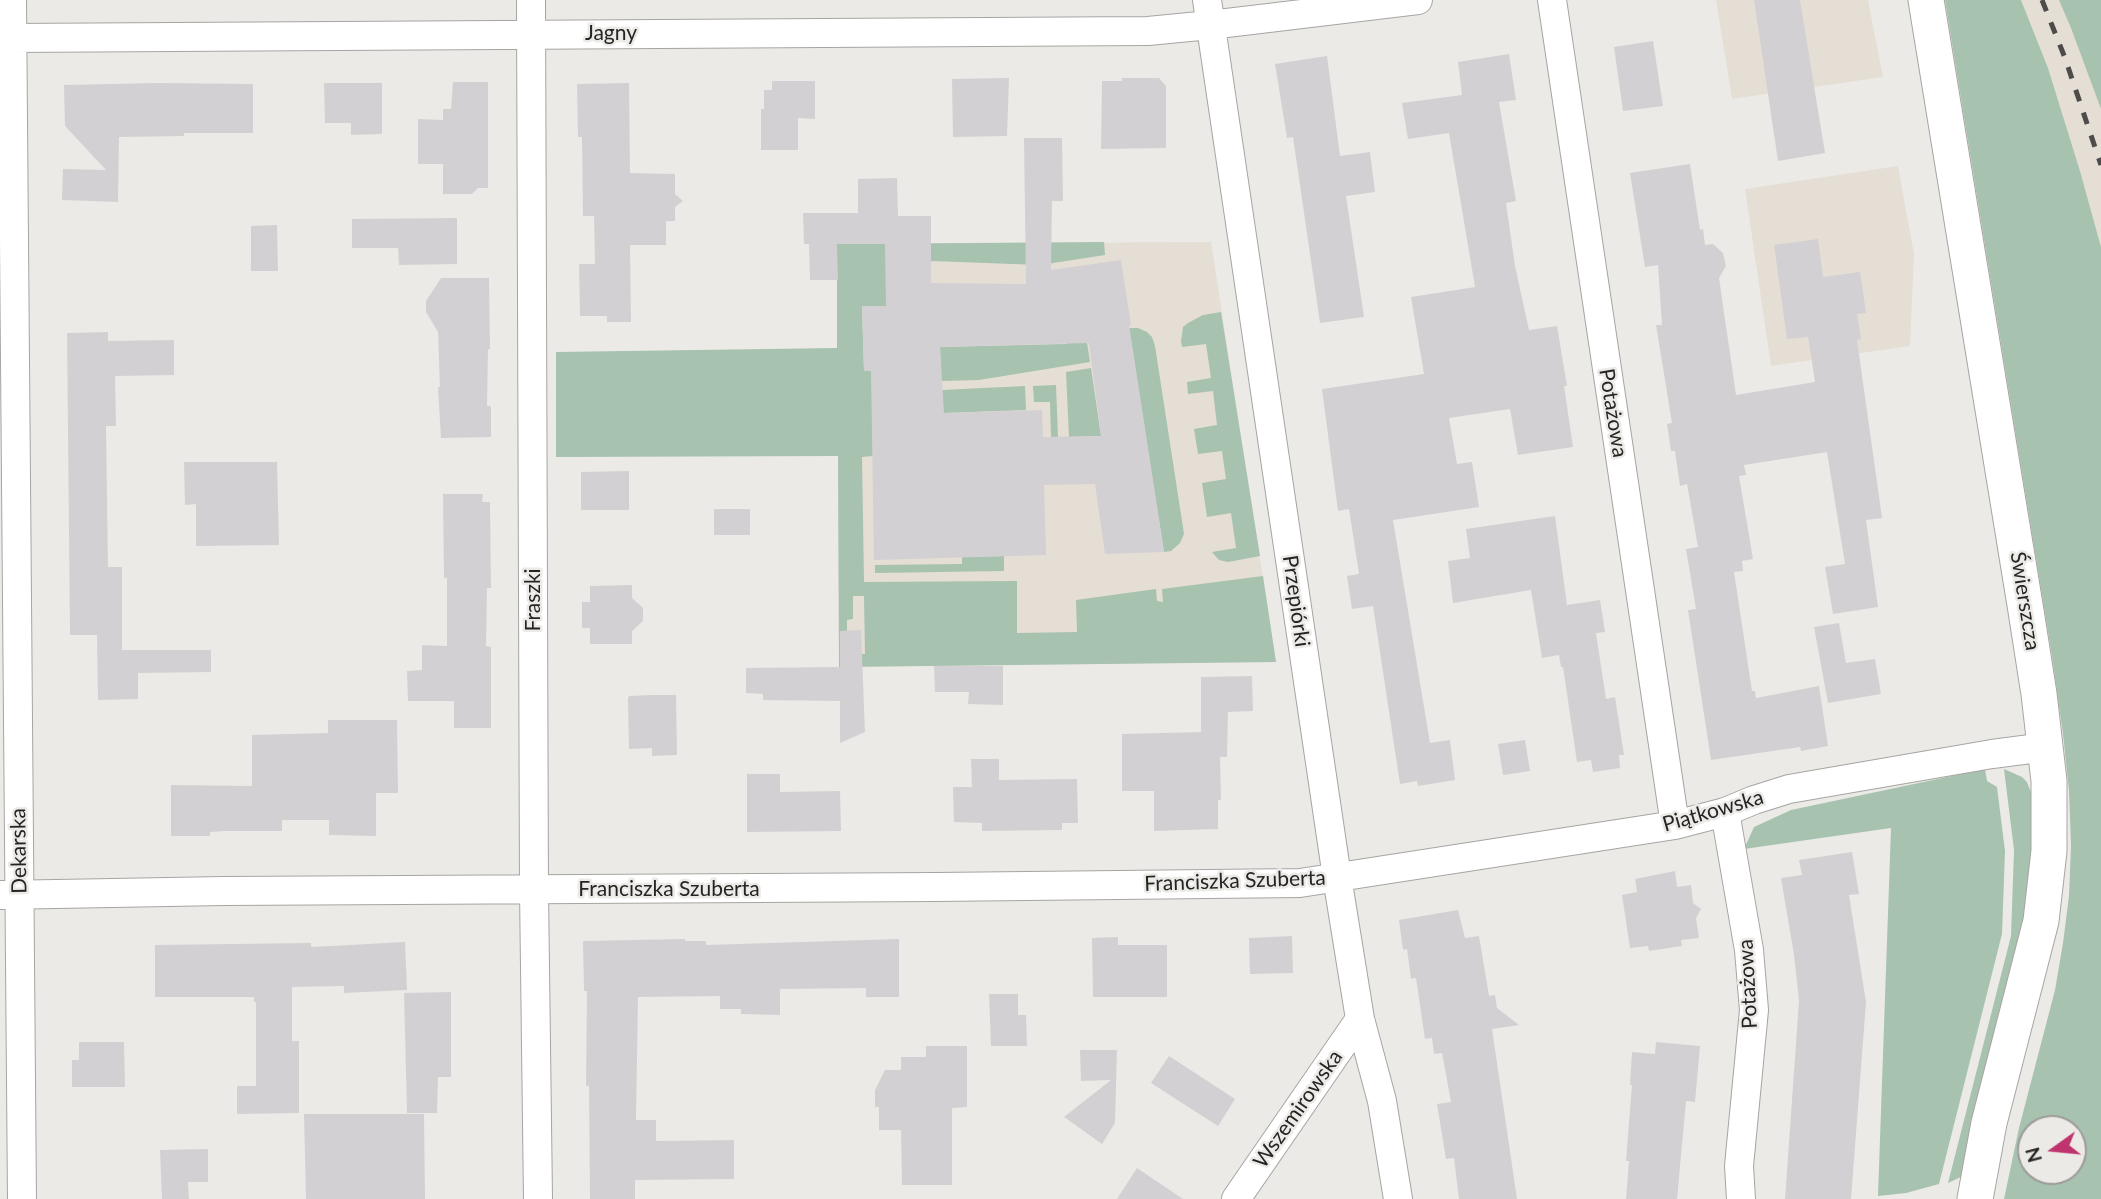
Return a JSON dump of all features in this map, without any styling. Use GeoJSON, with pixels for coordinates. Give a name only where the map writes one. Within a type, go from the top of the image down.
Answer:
{"type":"FeatureCollection","features":[{"type":"Feature","properties":{"kind":"street","name":"Dekarska"},"geometry":{"type":"LineString","coordinates":[[12,0],[7,321],[10,895],[22,1199]]}},
{"type":"Feature","properties":{"kind":"street","name":"Fraszki"},"geometry":{"type":"LineString","coordinates":[[531,0],[534,890],[538,1199]]}},
{"type":"Feature","properties":{"kind":"street","name":"Jagny"},"geometry":{"type":"LineString","coordinates":[[12,38],[1148,31],[1209,13],[1418,0]]}},
{"type":"Feature","properties":{"kind":"street","name":"Potażowa"},"geometry":{"type":"LineString","coordinates":[[1551,0],[1675,825]]}},
{"type":"Feature","properties":{"kind":"street","name":"Świerszcza"},"geometry":{"type":"LineString","coordinates":[[1926,0],[2008,494],[2046,747],[2050,815],[2041,921],[1989,1123],[1975,1199]]}},
{"type":"Feature","properties":{"kind":"street","name":"Przepiórki"},"geometry":{"type":"LineString","coordinates":[[1209,13],[1337,877],[1360,1019],[1382,1101],[1398,1199]]}},
{"type":"Feature","properties":{"kind":"street","name":"Piątkowska"},"geometry":{"type":"LineString","coordinates":[[1337,877],[1675,825],[1725,812],[1789,789],[2046,747]]}},
{"type":"Feature","properties":{"kind":"street","name":"Potażowa"},"geometry":{"type":"LineString","coordinates":[[1725,812],[1749,950],[1755,1010],[1740,1166],[1741,1199]]}},
{"type":"Feature","properties":{"kind":"street","name":"Franciszka Szuberta"},"geometry":{"type":"LineString","coordinates":[[10,895],[1300,883],[1337,877]]}},
{"type":"Feature","properties":{"kind":"street","name":"Wszemirowska"},"geometry":{"type":"LineString","coordinates":[[1236,1199],[1360,1019]]}},
{"type":"Feature","properties":{"kind":"shaded area"},"geometry":{"type":"Polygon","coordinates":[[[1716,0],[1868,0],[1883,77],[1732,99],[1716,0]]]}},
{"type":"Feature","properties":{"kind":"shaded area"},"geometry":{"type":"Polygon","coordinates":[[[2021,0],[2101,0],[2101,247],[2048,68],[2021,0]]]}},
{"type":"Feature","properties":{"kind":"shaded area"},"geometry":{"type":"Polygon","coordinates":[[[1898,166],[1914,254],[1910,346],[1771,366],[1745,189],[1898,166]]]}},
{"type":"Feature","properties":{"kind":"shaded area"},"geometry":{"type":"Polygon","coordinates":[[[1211,242],[1276,662],[839,667],[837,244],[1211,242]]]}},
{"type":"Feature","properties":{"kind":"green space"},"geometry":{"type":"Polygon","coordinates":[[[1945,0],[2021,0],[2048,68],[2101,247],[2101,1199],[2004,1199],[2017,1137],[2017,1185],[2087,1185],[2087,1115],[2022,1115],[2055,990],[2069,896],[2069,791],[2063,734],[1945,0]]]}},
{"type":"Feature","properties":{"kind":"green space"},"geometry":{"type":"Polygon","coordinates":[[[2059,0],[2101,0],[2101,109],[2071,28],[2059,0]]]}},
{"type":"Feature","properties":{"kind":"green space"},"geometry":{"type":"Polygon","coordinates":[[[1104,242],[1105,255],[1040,265],[931,261],[931,281],[886,282],[886,306],[862,306],[864,371],[930,371],[932,413],[872,415],[873,456],[862,457],[864,582],[1017,581],[1017,633],[1077,632],[1076,600],[1156,589],[1157,601],[1163,602],[1162,589],[1263,576],[1276,662],[839,667],[838,456],[556,457],[556,352],[837,348],[837,244],[1104,242]],[[853,596],[853,619],[847,620],[847,654],[865,654],[864,596],[853,596]]]}},
{"type":"Feature","properties":{"kind":"green space"},"geometry":{"type":"Polygon","coordinates":[[[1221,312],[1260,556],[1228,562],[1219,560],[1212,552],[1236,548],[1231,513],[1207,517],[1202,483],[1226,479],[1222,451],[1198,454],[1194,429],[1217,425],[1213,391],[1188,394],[1187,382],[1211,378],[1206,344],[1182,347],[1181,341],[1183,327],[1188,323],[1203,315],[1221,312]]]}},
{"type":"Feature","properties":{"kind":"green space"},"geometry":{"type":"Polygon","coordinates":[[[1129,328],[1147,332],[1155,346],[1184,534],[1180,543],[1171,551],[1164,552],[1129,328]]]}},
{"type":"Feature","properties":{"kind":"green space"},"geometry":{"type":"Polygon","coordinates":[[[1085,330],[1090,362],[979,380],[941,381],[940,347],[1066,344],[1085,330]]]}},
{"type":"Feature","properties":{"kind":"green space"},"geometry":{"type":"Polygon","coordinates":[[[1091,368],[1101,436],[1069,437],[1066,372],[1091,368]]]}},
{"type":"Feature","properties":{"kind":"green space"},"geometry":{"type":"Polygon","coordinates":[[[1056,385],[1058,437],[1051,437],[1050,402],[1034,402],[1033,386],[1056,385]]]}},
{"type":"Feature","properties":{"kind":"green space"},"geometry":{"type":"Polygon","coordinates":[[[1025,386],[1026,410],[943,413],[942,390],[1025,386]]]}},
{"type":"Feature","properties":{"kind":"green space"},"geometry":{"type":"Polygon","coordinates":[[[1004,556],[1004,571],[875,573],[875,565],[962,564],[962,557],[1004,556]]]}},
{"type":"Feature","properties":{"kind":"green space"},"geometry":{"type":"Polygon","coordinates":[[[1985,769],[1987,781],[1997,787],[2005,851],[2002,934],[1939,1184],[1906,1193],[1878,1196],[1891,828],[1744,849],[1754,827],[1791,810],[1985,769]]]}},
{"type":"Feature","properties":{"kind":"green space"},"geometry":{"type":"Polygon","coordinates":[[[2004,769],[2022,777],[2032,795],[2032,848],[2024,918],[1961,1177],[1948,1183],[2011,936],[2014,850],[2004,769]]]}},
{"type":"Feature","properties":{"kind":"building"},"geometry":{"type":"Polygon","coordinates":[[[1754,0],[1800,0],[1825,153],[1778,161],[1754,0]]]}},
{"type":"Feature","properties":{"kind":"building"},"geometry":{"type":"Polygon","coordinates":[[[1653,41],[1663,106],[1623,111],[1614,47],[1653,41]]]}},
{"type":"Feature","properties":{"kind":"building"},"geometry":{"type":"Polygon","coordinates":[[[1509,54],[1516,100],[1499,102],[1516,201],[1506,203],[1515,266],[1529,330],[1557,326],[1573,447],[1518,455],[1510,409],[1449,418],[1457,464],[1472,462],[1479,507],[1393,520],[1430,743],[1450,740],[1455,780],[1418,786],[1417,781],[1400,784],[1373,606],[1352,609],[1347,576],[1359,574],[1349,509],[1338,511],[1322,389],[1424,374],[1411,297],[1475,287],[1449,133],[1408,139],[1402,103],[1462,95],[1458,62],[1509,54]]]}},
{"type":"Feature","properties":{"kind":"building"},"geometry":{"type":"Polygon","coordinates":[[[1327,56],[1340,156],[1370,152],[1375,192],[1346,196],[1364,317],[1320,323],[1293,137],[1287,138],[1275,64],[1327,56]]]}},
{"type":"Feature","properties":{"kind":"building"},"geometry":{"type":"Polygon","coordinates":[[[1009,78],[1007,136],[953,137],[952,79],[1009,78]]]}},
{"type":"Feature","properties":{"kind":"building"},"geometry":{"type":"Polygon","coordinates":[[[1122,78],[1159,78],[1166,86],[1166,148],[1101,149],[1102,81],[1122,81],[1122,78]]]}},
{"type":"Feature","properties":{"kind":"building"},"geometry":{"type":"Polygon","coordinates":[[[772,81],[815,81],[815,119],[798,118],[798,150],[761,150],[764,90],[772,90],[772,81]]]}},
{"type":"Feature","properties":{"kind":"building"},"geometry":{"type":"Polygon","coordinates":[[[453,82],[488,82],[488,188],[478,188],[472,194],[443,194],[443,164],[418,164],[418,119],[443,120],[443,109],[451,109],[453,82]]]}},
{"type":"Feature","properties":{"kind":"building"},"geometry":{"type":"Polygon","coordinates":[[[324,83],[382,83],[382,134],[351,135],[351,123],[325,123],[324,83]]]}},
{"type":"Feature","properties":{"kind":"building"},"geometry":{"type":"Polygon","coordinates":[[[629,83],[630,173],[675,174],[675,194],[683,201],[675,207],[675,221],[666,221],[666,245],[630,245],[631,322],[607,322],[607,316],[580,316],[579,264],[595,264],[594,216],[583,216],[582,137],[578,137],[577,84],[629,83]]]}},
{"type":"Feature","properties":{"kind":"building"},"geometry":{"type":"Polygon","coordinates":[[[253,84],[253,133],[119,137],[118,202],[62,200],[63,169],[106,170],[65,126],[64,85],[253,84]]]}},
{"type":"Feature","properties":{"kind":"building"},"geometry":{"type":"Polygon","coordinates":[[[1024,138],[1062,138],[1063,201],[1052,201],[1051,270],[1121,260],[1164,552],[1105,554],[1095,484],[1044,485],[1046,555],[874,560],[871,371],[864,371],[862,306],[886,306],[885,244],[837,244],[838,280],[810,280],[809,244],[804,244],[803,213],[858,213],[858,179],[897,178],[898,216],[931,216],[931,283],[1026,284],[1024,138]],[[1089,343],[940,347],[944,413],[1042,410],[1043,437],[1101,436],[1089,343]]]}},
{"type":"Feature","properties":{"kind":"building"},"geometry":{"type":"Polygon","coordinates":[[[1690,164],[1700,230],[1703,229],[1705,245],[1713,244],[1723,253],[1726,266],[1719,278],[1736,395],[1815,382],[1808,337],[1787,339],[1774,245],[1818,239],[1823,277],[1860,272],[1866,313],[1857,314],[1861,339],[1857,340],[1882,518],[1866,520],[1878,607],[1833,614],[1825,567],[1845,564],[1827,452],[1744,465],[1746,475],[1739,476],[1753,559],[1742,561],[1743,571],[1734,572],[1752,691],[1755,691],[1756,698],[1819,686],[1828,746],[1801,751],[1800,747],[1711,760],[1688,610],[1696,609],[1686,549],[1698,547],[1687,484],[1680,486],[1675,451],[1671,451],[1667,424],[1672,423],[1656,325],[1662,325],[1658,265],[1645,267],[1630,173],[1690,164]]]}},
{"type":"Feature","properties":{"kind":"building"},"geometry":{"type":"Polygon","coordinates":[[[457,218],[457,264],[399,265],[398,248],[352,248],[352,219],[457,218]]]}},
{"type":"Feature","properties":{"kind":"building"},"geometry":{"type":"Polygon","coordinates":[[[277,225],[278,271],[251,271],[251,226],[277,225]]]}},
{"type":"Feature","properties":{"kind":"building"},"geometry":{"type":"Polygon","coordinates":[[[441,278],[489,278],[490,349],[487,406],[491,406],[491,437],[441,438],[438,332],[426,312],[426,301],[441,278]]]}},
{"type":"Feature","properties":{"kind":"building"},"geometry":{"type":"Polygon","coordinates":[[[108,332],[108,341],[174,340],[174,375],[115,376],[116,426],[106,426],[108,567],[122,567],[122,650],[211,650],[211,672],[138,673],[138,699],[98,700],[97,635],[70,635],[67,333],[108,332]]]}},
{"type":"Feature","properties":{"kind":"building"},"geometry":{"type":"Polygon","coordinates":[[[184,462],[277,462],[279,545],[196,546],[196,504],[185,505],[184,462]]]}},
{"type":"Feature","properties":{"kind":"building"},"geometry":{"type":"Polygon","coordinates":[[[629,471],[629,510],[581,510],[581,472],[629,471]]]}},
{"type":"Feature","properties":{"kind":"building"},"geometry":{"type":"Polygon","coordinates":[[[443,494],[483,494],[482,502],[490,502],[491,588],[487,588],[486,646],[491,647],[491,728],[454,728],[454,701],[408,701],[407,671],[422,670],[422,645],[447,646],[443,494]]]}},
{"type":"Feature","properties":{"kind":"building"},"geometry":{"type":"Polygon","coordinates":[[[714,509],[750,509],[750,535],[714,535],[714,509]]]}},
{"type":"Feature","properties":{"kind":"building"},"geometry":{"type":"Polygon","coordinates":[[[1555,516],[1567,605],[1600,600],[1605,632],[1596,633],[1606,699],[1615,697],[1624,755],[1619,755],[1620,768],[1593,772],[1591,760],[1577,762],[1563,667],[1559,655],[1542,658],[1531,590],[1453,603],[1448,561],[1470,558],[1466,529],[1555,516]]]}},
{"type":"Feature","properties":{"kind":"building"},"geometry":{"type":"Polygon","coordinates":[[[632,585],[632,598],[643,608],[643,621],[632,631],[632,644],[590,644],[590,628],[582,628],[582,602],[590,602],[590,586],[632,585]]]}},
{"type":"Feature","properties":{"kind":"building"},"geometry":{"type":"Polygon","coordinates":[[[1839,623],[1846,663],[1875,659],[1881,694],[1828,703],[1814,627],[1839,623]]]}},
{"type":"Feature","properties":{"kind":"building"},"geometry":{"type":"Polygon","coordinates":[[[861,630],[865,732],[840,743],[840,701],[763,700],[763,694],[746,693],[746,668],[840,667],[840,631],[861,630]]]}},
{"type":"Feature","properties":{"kind":"building"},"geometry":{"type":"Polygon","coordinates":[[[934,666],[1003,666],[1003,705],[968,704],[969,692],[935,692],[934,666]]]}},
{"type":"Feature","properties":{"kind":"building"},"geometry":{"type":"Polygon","coordinates":[[[1252,676],[1253,711],[1228,712],[1227,757],[1220,757],[1221,800],[1218,800],[1218,829],[1154,831],[1154,791],[1122,791],[1122,734],[1201,732],[1201,677],[1252,676]]]}},
{"type":"Feature","properties":{"kind":"building"},"geometry":{"type":"Polygon","coordinates":[[[676,695],[677,755],[652,756],[652,748],[629,749],[629,696],[676,695]]]}},
{"type":"Feature","properties":{"kind":"building"},"geometry":{"type":"Polygon","coordinates":[[[328,720],[397,720],[398,793],[376,793],[376,836],[329,835],[329,820],[282,820],[282,831],[225,831],[210,832],[210,836],[171,836],[171,785],[252,786],[252,735],[328,733],[328,720]]]}},
{"type":"Feature","properties":{"kind":"building"},"geometry":{"type":"Polygon","coordinates":[[[1525,740],[1530,771],[1503,775],[1498,744],[1525,740]]]}},
{"type":"Feature","properties":{"kind":"building"},"geometry":{"type":"Polygon","coordinates":[[[971,759],[999,759],[999,780],[1077,779],[1078,823],[1062,823],[1062,830],[982,831],[982,823],[954,822],[953,787],[972,787],[971,759]]]}},
{"type":"Feature","properties":{"kind":"building"},"geometry":{"type":"Polygon","coordinates":[[[747,774],[780,774],[780,792],[840,791],[841,831],[747,832],[747,774]]]}},
{"type":"Feature","properties":{"kind":"building"},"geometry":{"type":"Polygon","coordinates":[[[1852,852],[1859,894],[1849,895],[1866,1002],[1851,1199],[1785,1199],[1799,1001],[1781,878],[1802,875],[1799,860],[1852,852]]]}},
{"type":"Feature","properties":{"kind":"building"},"geometry":{"type":"Polygon","coordinates":[[[1675,871],[1677,887],[1691,885],[1693,903],[1701,909],[1696,918],[1699,938],[1681,940],[1682,946],[1649,951],[1648,946],[1630,948],[1622,895],[1637,892],[1635,879],[1675,871]]]}},
{"type":"Feature","properties":{"kind":"building"},"geometry":{"type":"Polygon","coordinates":[[[1458,910],[1465,938],[1479,936],[1489,996],[1495,995],[1497,1008],[1519,1025],[1492,1029],[1517,1199],[1459,1199],[1454,1158],[1446,1159],[1437,1104],[1451,1102],[1442,1053],[1434,1054],[1432,1038],[1425,1039],[1416,978],[1411,979],[1407,949],[1403,950],[1399,920],[1458,910]]]}},
{"type":"Feature","properties":{"kind":"building"},"geometry":{"type":"Polygon","coordinates":[[[1292,936],[1293,973],[1250,974],[1249,938],[1292,936]]]}},
{"type":"Feature","properties":{"kind":"building"},"geometry":{"type":"Polygon","coordinates":[[[1118,937],[1118,945],[1167,945],[1167,997],[1093,997],[1092,938],[1118,937]]]}},
{"type":"Feature","properties":{"kind":"building"},"geometry":{"type":"Polygon","coordinates":[[[899,939],[899,997],[866,997],[866,988],[780,989],[780,1015],[741,1014],[741,1009],[720,1009],[720,996],[638,997],[636,1120],[656,1120],[656,1141],[734,1140],[734,1179],[635,1180],[635,1199],[590,1199],[589,1086],[586,1086],[587,991],[584,991],[583,941],[706,941],[706,945],[899,939]]]}},
{"type":"Feature","properties":{"kind":"building"},"geometry":{"type":"Polygon","coordinates":[[[405,942],[407,990],[344,993],[344,986],[292,987],[292,1041],[299,1041],[299,1113],[237,1114],[237,1086],[256,1086],[254,997],[155,997],[155,945],[311,943],[311,947],[405,942]]]}},
{"type":"Feature","properties":{"kind":"building"},"geometry":{"type":"Polygon","coordinates":[[[451,992],[451,1077],[438,1077],[437,1113],[407,1113],[404,993],[451,992]]]}},
{"type":"Feature","properties":{"kind":"building"},"geometry":{"type":"Polygon","coordinates":[[[989,994],[1018,994],[1018,1015],[1026,1015],[1027,1046],[991,1046],[989,994]]]}},
{"type":"Feature","properties":{"kind":"building"},"geometry":{"type":"Polygon","coordinates":[[[79,1042],[124,1042],[125,1087],[72,1087],[72,1060],[79,1060],[79,1042]]]}},
{"type":"Feature","properties":{"kind":"building"},"geometry":{"type":"Polygon","coordinates":[[[1656,1042],[1700,1046],[1695,1102],[1686,1101],[1677,1199],[1626,1199],[1632,1052],[1655,1054],[1656,1042]]]}},
{"type":"Feature","properties":{"kind":"building"},"geometry":{"type":"Polygon","coordinates":[[[926,1046],[967,1046],[967,1107],[952,1108],[952,1185],[902,1185],[901,1130],[879,1130],[879,1107],[875,1107],[875,1090],[885,1070],[901,1070],[901,1057],[926,1057],[926,1046]]]}},
{"type":"Feature","properties":{"kind":"building"},"geometry":{"type":"Polygon","coordinates":[[[1080,1050],[1117,1050],[1115,1123],[1102,1144],[1064,1117],[1111,1080],[1081,1081],[1080,1050]]]}},
{"type":"Feature","properties":{"kind":"building"},"geometry":{"type":"Polygon","coordinates":[[[1169,1056],[1235,1099],[1218,1126],[1151,1083],[1169,1056]]]}},
{"type":"Feature","properties":{"kind":"building"},"geometry":{"type":"Polygon","coordinates":[[[304,1114],[424,1114],[425,1199],[306,1199],[304,1114]]]}},
{"type":"Feature","properties":{"kind":"building"},"geometry":{"type":"Polygon","coordinates":[[[208,1149],[208,1182],[188,1182],[189,1199],[162,1199],[160,1150],[208,1149]]]}},
{"type":"Feature","properties":{"kind":"building"},"geometry":{"type":"Polygon","coordinates":[[[1137,1168],[1183,1199],[1117,1199],[1137,1168]]]}},
{"type":"Feature","properties":{"kind":"railway"},"geometry":{"type":"LineString","coordinates":[[2042,0],[2065,58],[2101,165]]}}]}
